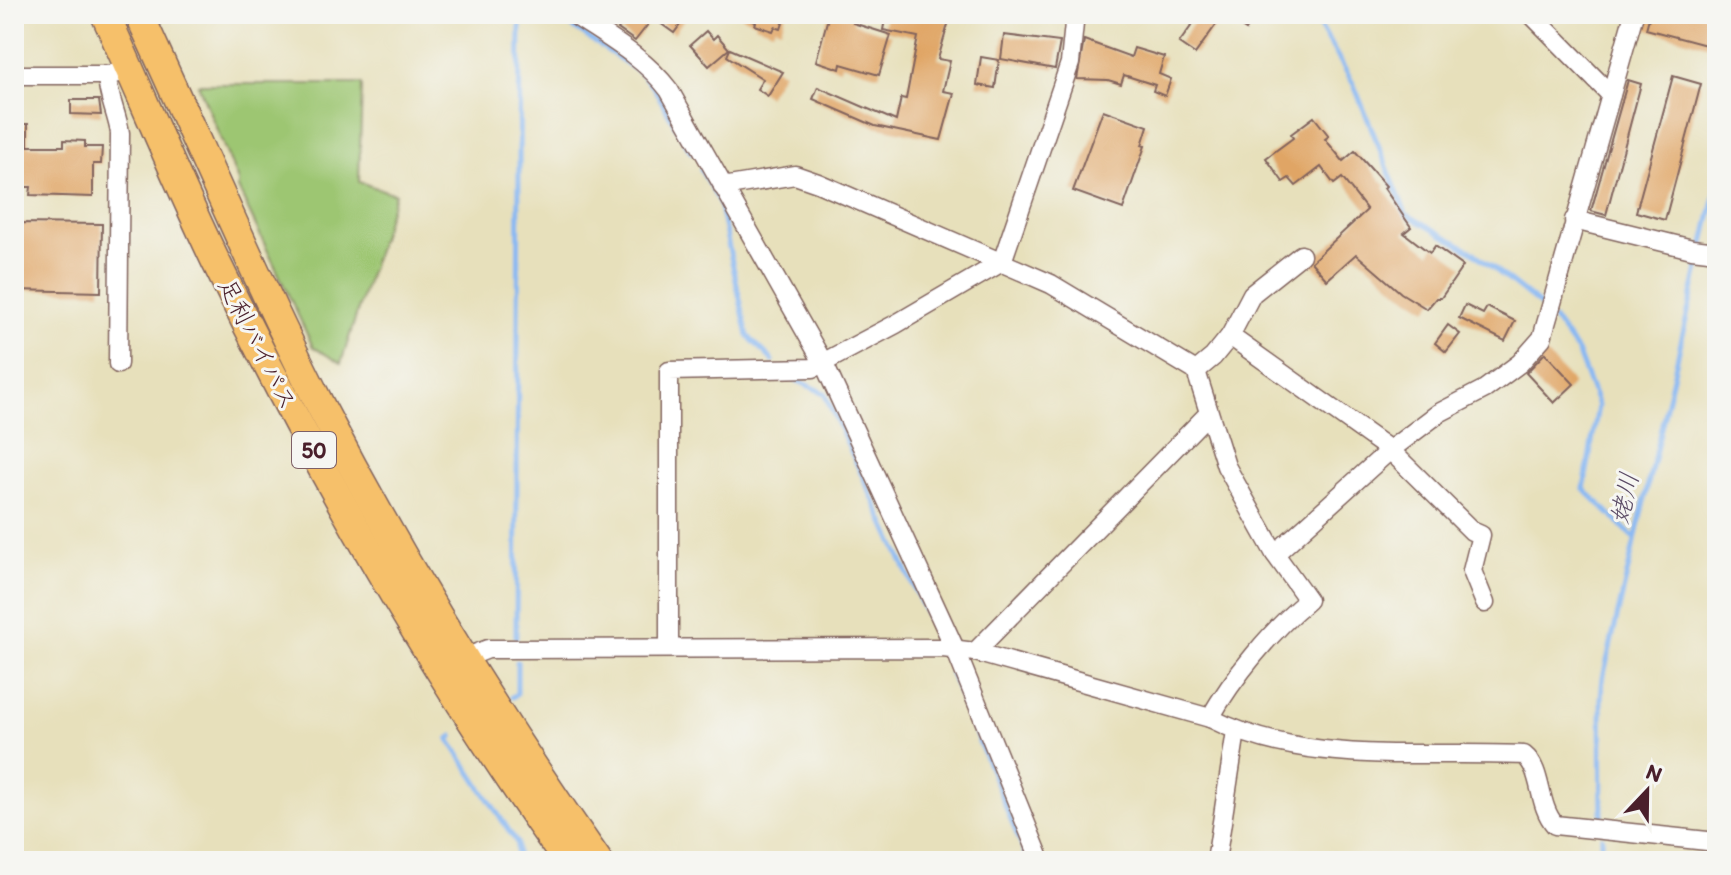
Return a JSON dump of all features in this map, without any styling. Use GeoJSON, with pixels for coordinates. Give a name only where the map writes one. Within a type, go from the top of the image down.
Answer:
{"type":"FeatureCollection","features":[{"type":"Feature","properties":{"kind":"highway","name":"足利バイパス"},"geometry":{"type":"LineString","coordinates":[[105,14],[118,71],[292,410],[421,639],[518,792],[567,861]]}},
{"type":"Feature","properties":{"kind":"highway","name":"足利バイパス"},"geometry":{"type":"LineString","coordinates":[[139,14],[246,252],[321,405],[462,659],[598,861]]}},
{"type":"Feature","properties":{"kind":"street"},"geometry":{"type":"LineString","coordinates":[[573,14],[657,73],[824,364],[966,651],[1041,861]]}},
{"type":"Feature","properties":{"kind":"street"},"geometry":{"type":"LineString","coordinates":[[669,647],[669,371],[813,368],[1002,262],[1070,63],[1075,14]]}},
{"type":"Feature","properties":{"kind":"street"},"geometry":{"type":"LineString","coordinates":[[1531,14],[1611,95]]}},
{"type":"Feature","properties":{"kind":"street"},"geometry":{"type":"LineString","coordinates":[[1275,554],[1390,450],[1439,413],[1485,389],[1520,363],[1542,338],[1634,14]]}},
{"type":"Feature","properties":{"kind":"street"},"geometry":{"type":"LineString","coordinates":[[14,75],[118,71]]}},
{"type":"Feature","properties":{"kind":"street"},"geometry":{"type":"LineString","coordinates":[[118,71],[107,87],[120,133],[118,364]]}},
{"type":"Feature","properties":{"kind":"street"},"geometry":{"type":"LineString","coordinates":[[723,187],[795,175],[818,183],[1051,284],[1196,371],[1226,466],[1275,554],[1308,600],[1292,613],[1225,691],[1210,718]]}},
{"type":"Feature","properties":{"kind":"street"},"geometry":{"type":"LineString","coordinates":[[1574,220],[1692,249],[1717,252]]}},
{"type":"Feature","properties":{"kind":"street"},"geometry":{"type":"LineString","coordinates":[[1196,371],[1213,357],[1230,336],[1252,294],[1301,255]]}},
{"type":"Feature","properties":{"kind":"street"},"geometry":{"type":"LineString","coordinates":[[1230,336],[1390,450],[1472,531],[1481,535],[1472,571],[1485,603]]}},
{"type":"Feature","properties":{"kind":"street"},"geometry":{"type":"LineString","coordinates":[[966,651],[1208,414]]}},
{"type":"Feature","properties":{"kind":"street"},"geometry":{"type":"LineString","coordinates":[[462,659],[488,649],[943,648],[966,651],[1210,718],[1236,731],[1291,746],[1351,753],[1524,755],[1532,761],[1546,816],[1555,825],[1717,842]]}},
{"type":"Feature","properties":{"kind":"street"},"geometry":{"type":"LineString","coordinates":[[1216,861],[1236,731]]}},
{"type":"Feature","properties":{"kind":"green space"},"geometry":{"type":"Polygon","coordinates":[[[198,84],[362,84],[359,182],[395,194],[341,363],[313,347],[238,188],[238,181],[198,84]]]}},
{"type":"Feature","properties":{"kind":"building"},"geometry":{"type":"Polygon","coordinates":[[[629,14],[688,14],[674,33],[653,18],[635,41],[618,29],[629,14]]]}},
{"type":"Feature","properties":{"kind":"building"},"geometry":{"type":"Polygon","coordinates":[[[742,14],[786,14],[781,29],[775,27],[773,31],[755,25],[756,22],[742,17],[742,14]]]}},
{"type":"Feature","properties":{"kind":"building"},"geometry":{"type":"Polygon","coordinates":[[[829,14],[855,17],[853,23],[891,35],[879,75],[841,64],[840,69],[816,61],[829,14]]]}},
{"type":"Feature","properties":{"kind":"building"},"geometry":{"type":"Polygon","coordinates":[[[886,14],[924,14],[949,21],[938,59],[950,61],[943,91],[954,93],[941,140],[875,126],[813,99],[818,87],[896,121],[901,98],[906,99],[918,37],[883,30],[886,14]]]}},
{"type":"Feature","properties":{"kind":"building"},"geometry":{"type":"Polygon","coordinates":[[[1200,14],[1256,14],[1246,30],[1223,15],[1195,54],[1179,43],[1200,14]]]}},
{"type":"Feature","properties":{"kind":"building"},"geometry":{"type":"Polygon","coordinates":[[[1650,14],[1717,14],[1717,48],[1646,29],[1650,14]]]}},
{"type":"Feature","properties":{"kind":"building"},"geometry":{"type":"Polygon","coordinates":[[[706,31],[713,39],[717,35],[729,49],[709,66],[690,45],[706,31]]]}},
{"type":"Feature","properties":{"kind":"building"},"geometry":{"type":"Polygon","coordinates":[[[1004,35],[1060,42],[1055,69],[1001,59],[1004,35]]]}},
{"type":"Feature","properties":{"kind":"building"},"geometry":{"type":"Polygon","coordinates":[[[1084,40],[1131,57],[1134,48],[1164,57],[1159,74],[1171,79],[1165,96],[1153,91],[1155,85],[1124,75],[1121,84],[1108,80],[1077,79],[1084,40]]]}},
{"type":"Feature","properties":{"kind":"building"},"geometry":{"type":"Polygon","coordinates":[[[730,49],[783,72],[768,96],[757,89],[763,79],[727,56],[730,49]]]}},
{"type":"Feature","properties":{"kind":"building"},"geometry":{"type":"Polygon","coordinates":[[[981,57],[999,60],[995,88],[977,85],[981,57]]]}},
{"type":"Feature","properties":{"kind":"building"},"geometry":{"type":"Polygon","coordinates":[[[1673,76],[1701,84],[1665,220],[1636,212],[1673,76]]]}},
{"type":"Feature","properties":{"kind":"building"},"geometry":{"type":"Polygon","coordinates":[[[1628,80],[1641,84],[1606,215],[1591,211],[1628,80]]]}},
{"type":"Feature","properties":{"kind":"building"},"geometry":{"type":"Polygon","coordinates":[[[71,100],[99,100],[101,115],[71,114],[71,100]]]}},
{"type":"Feature","properties":{"kind":"building"},"geometry":{"type":"Polygon","coordinates":[[[1103,110],[1148,126],[1142,145],[1145,146],[1123,209],[1073,191],[1103,110]]]}},
{"type":"Feature","properties":{"kind":"building"},"geometry":{"type":"Polygon","coordinates":[[[1314,117],[1329,136],[1325,139],[1343,161],[1355,151],[1386,186],[1384,188],[1411,227],[1404,233],[1430,253],[1435,246],[1463,266],[1441,298],[1436,298],[1427,309],[1401,293],[1356,254],[1327,280],[1311,262],[1367,210],[1342,178],[1334,184],[1321,167],[1296,186],[1289,178],[1283,182],[1266,158],[1314,117]]]}},
{"type":"Feature","properties":{"kind":"building"},"geometry":{"type":"Polygon","coordinates":[[[14,124],[28,124],[28,146],[64,146],[64,140],[85,141],[85,147],[102,147],[101,164],[93,164],[93,197],[30,195],[31,187],[14,187],[14,124]]]}},
{"type":"Feature","properties":{"kind":"building"},"geometry":{"type":"Polygon","coordinates":[[[14,223],[102,224],[101,292],[14,290],[14,223]]]}},
{"type":"Feature","properties":{"kind":"building"},"geometry":{"type":"Polygon","coordinates":[[[1465,305],[1483,314],[1487,307],[1515,321],[1505,341],[1459,318],[1465,305]]]}},
{"type":"Feature","properties":{"kind":"building"},"geometry":{"type":"Polygon","coordinates":[[[1448,325],[1460,334],[1446,352],[1435,343],[1448,325]]]}},
{"type":"Feature","properties":{"kind":"building"},"geometry":{"type":"Polygon","coordinates":[[[1545,353],[1574,384],[1554,403],[1526,373],[1545,353]]]}},
{"type":"Feature","properties":{"kind":"waterway"},"geometry":{"type":"LineString","coordinates":[[516,637],[520,14]]}},
{"type":"Feature","properties":{"kind":"waterway"},"geometry":{"type":"LineString","coordinates":[[1313,14],[1354,85],[1406,214],[1473,252],[1545,309]]}},
{"type":"Feature","properties":{"kind":"waterway"},"geometry":{"type":"LineString","coordinates":[[559,18],[641,73],[654,88],[691,152]]}},
{"type":"Feature","properties":{"kind":"waterway"},"geometry":{"type":"LineString","coordinates":[[701,169],[719,202],[748,336],[773,361]]}},
{"type":"Feature","properties":{"kind":"waterway","name":"姥川"},"geometry":{"type":"LineString","coordinates":[[1602,823],[1603,678],[1717,187]]}},
{"type":"Feature","properties":{"kind":"waterway"},"geometry":{"type":"LineString","coordinates":[[1554,320],[1577,351],[1598,406],[1584,489],[1634,538]]}},
{"type":"Feature","properties":{"kind":"waterway"},"geometry":{"type":"LineString","coordinates":[[794,379],[824,393],[930,622]]}},
{"type":"Feature","properties":{"kind":"waterway"},"geometry":{"type":"LineString","coordinates":[[512,697],[517,694],[517,662]]}},
{"type":"Feature","properties":{"kind":"waterway"},"geometry":{"type":"LineString","coordinates":[[951,673],[1028,861]]}},
{"type":"Feature","properties":{"kind":"waterway"},"geometry":{"type":"LineString","coordinates":[[453,736],[449,739],[517,843],[517,861]]}},
{"type":"Feature","properties":{"kind":"waterway","name":"姥川"},"geometry":{"type":"LineString","coordinates":[[1602,837],[1602,861]]}}]}
